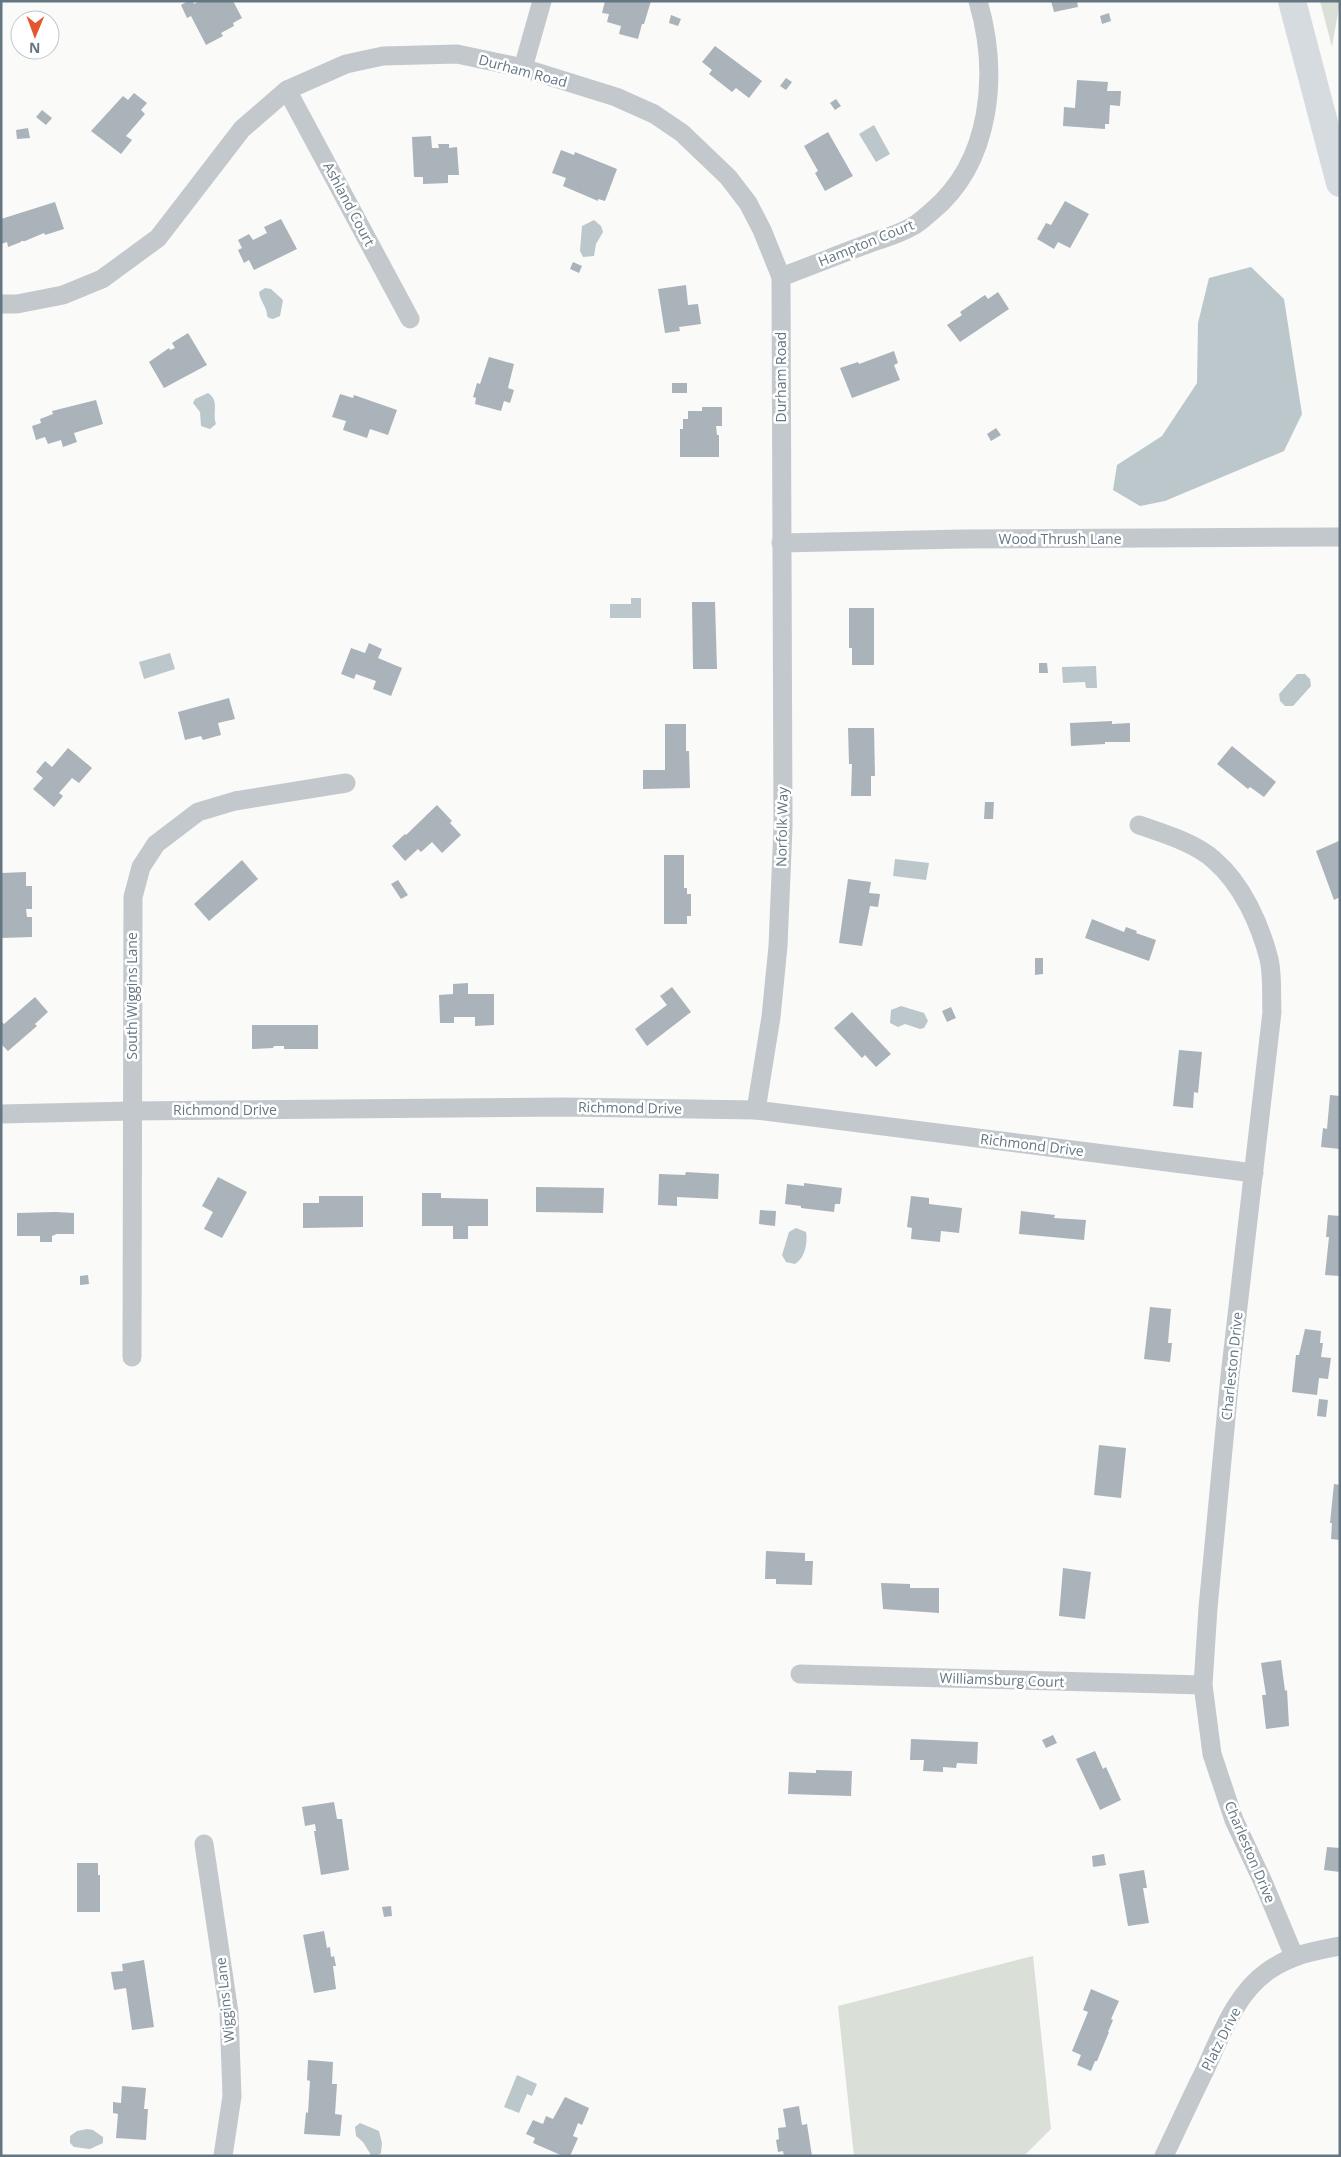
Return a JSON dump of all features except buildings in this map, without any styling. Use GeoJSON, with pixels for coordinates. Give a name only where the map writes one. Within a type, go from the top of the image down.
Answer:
{"type":"FeatureCollection","features":[{"type":"Feature","properties":{"kind":"highway"},"geometry":{"type":"LineString","coordinates":[[1292,1],[1340,184]]}},
{"type":"Feature","properties":{"kind":"street"},"geometry":{"type":"LineString","coordinates":[[523,68],[542,1]]}},
{"type":"Feature","properties":{"kind":"street","name":"Hampton Court"},"geometry":{"type":"LineString","coordinates":[[781,277],[914,226],[953,190],[963,175],[981,133],[986,116],[989,69],[988,45],[978,1]]}},
{"type":"Feature","properties":{"kind":"street","name":"Durham Road"},"geometry":{"type":"LineString","coordinates":[[1,304],[17,304],[63,295],[102,280],[158,238],[242,129],[287,90],[346,64],[383,56],[457,54],[523,68],[616,97],[654,114],[682,133],[728,177],[748,203],[762,230],[781,277],[781,543]]}},
{"type":"Feature","properties":{"kind":"street","name":"Ashland Court"},"geometry":{"type":"LineString","coordinates":[[287,90],[410,319]]}},
{"type":"Feature","properties":{"kind":"street","name":"Wood Thrush Lane"},"geometry":{"type":"LineString","coordinates":[[781,543],[972,539],[1340,537]]}},
{"type":"Feature","properties":{"kind":"street","name":"Norfolk Way"},"geometry":{"type":"LineString","coordinates":[[756,1110],[771,1017],[779,936],[783,827],[781,543]]}},
{"type":"Feature","properties":{"kind":"street","name":"South Wiggins Lane"},"geometry":{"type":"LineString","coordinates":[[132,1357],[133,897],[141,867],[156,844],[198,812],[235,801],[346,784]]}},
{"type":"Feature","properties":{"kind":"street","name":"Charleston Drive"},"geometry":{"type":"LineString","coordinates":[[1139,825],[1176,838],[1214,859],[1232,879],[1255,917],[1269,961],[1272,1012],[1229,1386],[1208,1608],[1203,1685],[1212,1754],[1231,1812],[1294,1956]]}},
{"type":"Feature","properties":{"kind":"street","name":"Richmond Drive"},"geometry":{"type":"LineString","coordinates":[[1,1114],[132,1110],[554,1107],[756,1110],[1254,1173]]}},
{"type":"Feature","properties":{"kind":"street","name":"Williamsburg Court"},"geometry":{"type":"LineString","coordinates":[[800,1674],[1203,1685]]}},
{"type":"Feature","properties":{"kind":"street","name":"Wiggins Lane"},"geometry":{"type":"LineString","coordinates":[[204,1844],[229,2012],[232,2096],[223,2156]]}},
{"type":"Feature","properties":{"kind":"street","name":"Platz Drive"},"geometry":{"type":"LineString","coordinates":[[1164,2156],[1230,2017],[1252,1985],[1268,1971],[1294,1956],[1309,1951],[1340,1946]]}},
{"type":"Feature","properties":{"kind":"shaded area"},"geometry":{"type":"Polygon","coordinates":[[[1320,1],[1340,1],[1332,47],[1320,1]]]}},
{"type":"Feature","properties":{"kind":"shaded area"},"geometry":{"type":"Polygon","coordinates":[[[874,125],[890,154],[876,162],[859,134],[874,125]]]}},
{"type":"Feature","properties":{"kind":"shaded area"},"geometry":{"type":"Polygon","coordinates":[[[594,220],[601,226],[603,232],[596,244],[594,256],[583,257],[580,251],[582,226],[594,220]]]}},
{"type":"Feature","properties":{"kind":"shaded area"},"geometry":{"type":"Polygon","coordinates":[[[1251,267],[1284,299],[1302,414],[1284,451],[1165,501],[1140,506],[1113,490],[1117,465],[1162,436],[1197,383],[1198,323],[1209,278],[1251,267]]]}},
{"type":"Feature","properties":{"kind":"shaded area"},"geometry":{"type":"Polygon","coordinates":[[[265,288],[271,289],[283,300],[280,316],[273,319],[267,316],[259,292],[265,288]]]}},
{"type":"Feature","properties":{"kind":"shaded area"},"geometry":{"type":"Polygon","coordinates":[[[208,393],[212,396],[215,403],[216,424],[210,429],[201,426],[200,412],[193,403],[195,399],[208,393]]]}},
{"type":"Feature","properties":{"kind":"shaded area"},"geometry":{"type":"Polygon","coordinates":[[[631,598],[641,598],[641,618],[610,618],[610,604],[631,604],[631,598]]]}},
{"type":"Feature","properties":{"kind":"shaded area"},"geometry":{"type":"Polygon","coordinates":[[[170,653],[175,669],[144,679],[139,662],[170,653]]]}},
{"type":"Feature","properties":{"kind":"shaded area"},"geometry":{"type":"Polygon","coordinates":[[[1096,666],[1097,688],[1086,688],[1085,682],[1063,683],[1062,667],[1096,666]]]}},
{"type":"Feature","properties":{"kind":"shaded area"},"geometry":{"type":"Polygon","coordinates":[[[1297,674],[1305,674],[1310,679],[1311,686],[1293,706],[1285,706],[1280,701],[1279,694],[1297,674]]]}},
{"type":"Feature","properties":{"kind":"shaded area"},"geometry":{"type":"Polygon","coordinates":[[[895,859],[929,863],[926,880],[893,876],[895,859]]]}},
{"type":"Feature","properties":{"kind":"shaded area"},"geometry":{"type":"Polygon","coordinates":[[[901,1006],[924,1013],[928,1021],[924,1028],[920,1029],[905,1024],[898,1027],[890,1023],[891,1010],[901,1006]]]}},
{"type":"Feature","properties":{"kind":"shaded area"},"geometry":{"type":"Polygon","coordinates":[[[796,1228],[806,1232],[807,1240],[801,1258],[795,1264],[786,1262],[782,1255],[789,1232],[796,1228]]]}},
{"type":"Feature","properties":{"kind":"shaded area"},"geometry":{"type":"Polygon","coordinates":[[[1033,1956],[1051,2129],[1024,2156],[854,2156],[838,2006],[1033,1956]]]}},
{"type":"Feature","properties":{"kind":"shaded area"},"geometry":{"type":"Polygon","coordinates":[[[517,2075],[537,2084],[532,2096],[527,2094],[519,2113],[504,2107],[517,2075]]]}},
{"type":"Feature","properties":{"kind":"shaded area"},"geometry":{"type":"Polygon","coordinates":[[[360,2123],[379,2131],[382,2143],[381,2153],[377,2156],[371,2155],[363,2142],[356,2136],[355,2127],[360,2123]]]}},
{"type":"Feature","properties":{"kind":"shaded area"},"geometry":{"type":"Polygon","coordinates":[[[93,2130],[103,2137],[103,2143],[90,2149],[74,2147],[70,2143],[70,2136],[77,2131],[93,2130]]]}}]}
